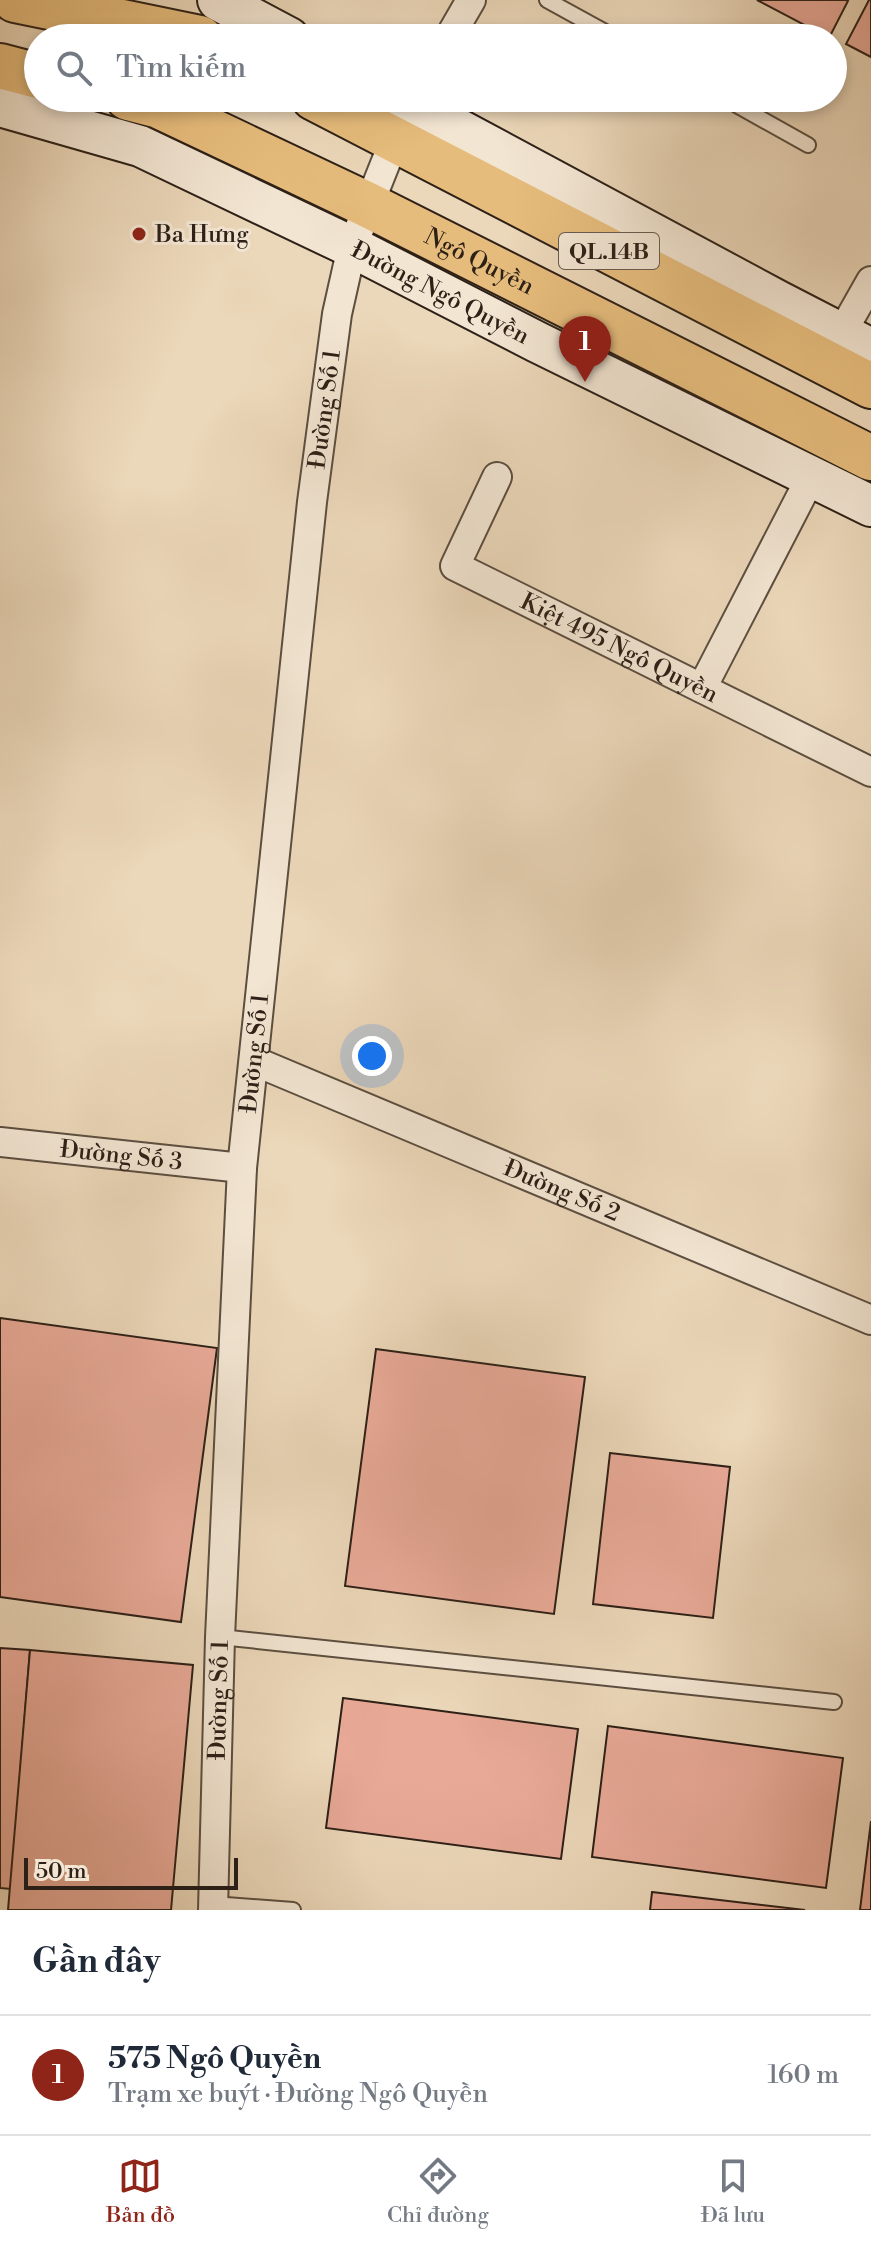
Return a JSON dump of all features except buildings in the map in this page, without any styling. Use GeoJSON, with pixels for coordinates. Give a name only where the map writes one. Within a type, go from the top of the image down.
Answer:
{"type":"FeatureCollection","features":[{"type":"Feature","properties":{"kind":"highway"},"geometry":{"type":"LineString","coordinates":[[15,0],[132,24]]}},
{"type":"Feature","properties":{"kind":"highway"},"geometry":{"type":"LineString","coordinates":[[0,66],[24,72]]}},
{"type":"Feature","properties":{"kind":"highway","name":"Ngô Quyền"},"geometry":{"type":"LineString","coordinates":[[172,112],[368,205],[871,458]]}},
{"type":"Feature","properties":{"kind":"highway","name":"QL.14B"},"geometry":{"type":"LineString","coordinates":[[407,112],[871,386]]}},
{"type":"Feature","properties":{"kind":"street"},"geometry":{"type":"LineString","coordinates":[[218,0],[263,24]]}},
{"type":"Feature","properties":{"kind":"street"},"geometry":{"type":"LineString","coordinates":[[457,24],[471,0]]}},
{"type":"Feature","properties":{"kind":"street","name":"Đường Ngô Quyền"},"geometry":{"type":"LineString","coordinates":[[0,106],[140,146],[352,247],[871,506]]}},
{"type":"Feature","properties":{"kind":"street","name":"Đường Số 1"},"geometry":{"type":"LineString","coordinates":[[213,1907],[220,1637],[242,1168],[312,502],[337,314],[352,247],[403,112]]}},
{"type":"Feature","properties":{"kind":"street"},"geometry":{"type":"LineString","coordinates":[[408,112],[856,341],[871,281]]}},
{"type":"Feature","properties":{"kind":"street","name":"Kiệt 495 Ngô Quyền"},"geometry":{"type":"LineString","coordinates":[[497,477],[455,566],[871,772]]}},
{"type":"Feature","properties":{"kind":"street"},"geometry":{"type":"LineString","coordinates":[[702,688],[811,477]]}},
{"type":"Feature","properties":{"kind":"street","name":"Đường Số 2"},"geometry":{"type":"LineString","coordinates":[[254,1061],[871,1320]]}},
{"type":"Feature","properties":{"kind":"street","name":"Đường Số 3"},"geometry":{"type":"LineString","coordinates":[[0,1142],[242,1168]]}},
{"type":"Feature","properties":{"kind":"lane"},"geometry":{"type":"LineString","coordinates":[[547,0],[591,24]]}},
{"type":"Feature","properties":{"kind":"lane"},"geometry":{"type":"LineString","coordinates":[[749,112],[808,145]]}},
{"type":"Feature","properties":{"kind":"lane"},"geometry":{"type":"LineString","coordinates":[[220,1637],[834,1702]]}},
{"type":"Feature","properties":{"kind":"lane"},"geometry":{"type":"LineString","coordinates":[[213,1907],[293,1910]]}},
{"type":"Feature","properties":{"kind":"place","name":"Ba Hưng"},"geometry":{"type":"Point","coordinates":[139,234]}},
{"type":"Feature","properties":{"kind":"place","name":"575 Ngô Quyền"},"geometry":{"type":"Point","coordinates":[585,382]}}]}
